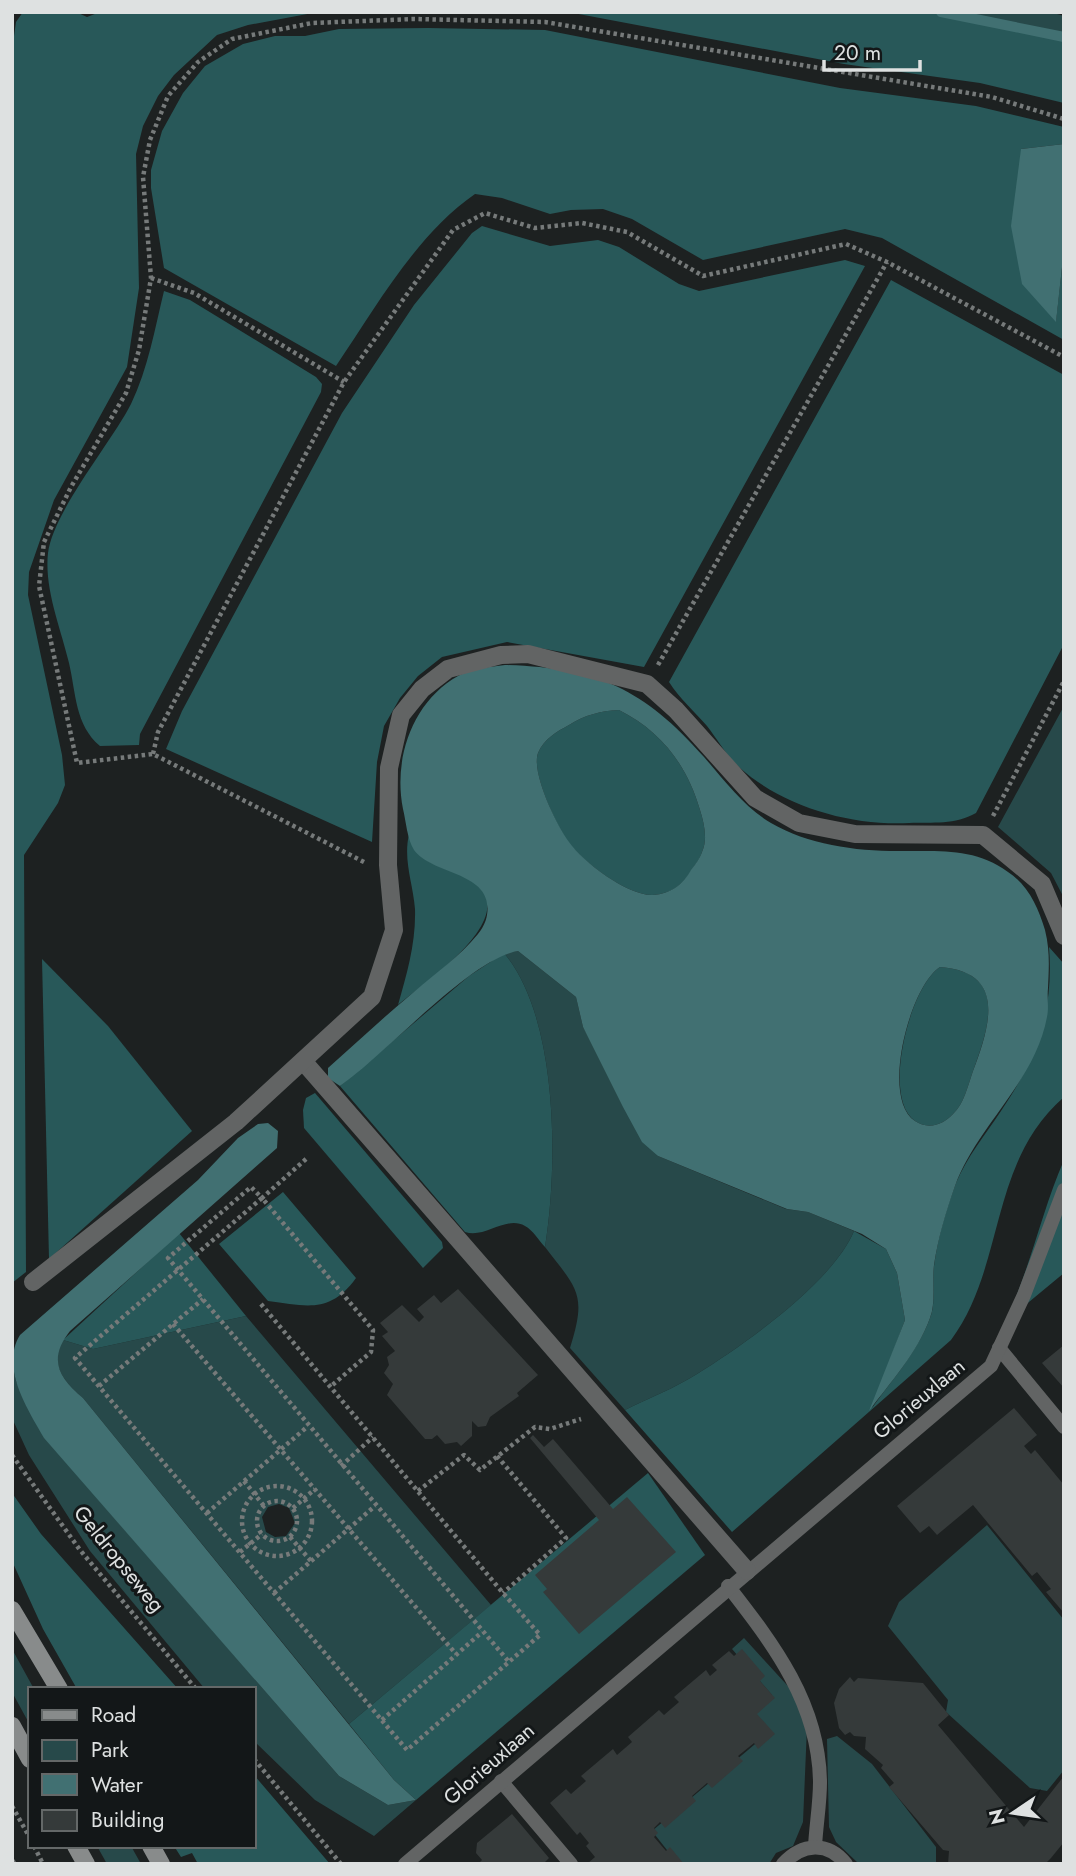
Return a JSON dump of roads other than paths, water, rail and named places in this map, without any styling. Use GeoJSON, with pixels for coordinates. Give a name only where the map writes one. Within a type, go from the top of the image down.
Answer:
{"type":"FeatureCollection","features":[{"type":"Feature","properties":{"kind":"main road"},"geometry":{"type":"LineString","coordinates":[[12,1610],[58,1687]]}},
{"type":"Feature","properties":{"kind":"main road"},"geometry":{"type":"LineString","coordinates":[[12,1726],[28,1755]]}},
{"type":"Feature","properties":{"kind":"main road"},"geometry":{"type":"LineString","coordinates":[[77,1848],[86,1864]]}},
{"type":"Feature","properties":{"kind":"main road"},"geometry":{"type":"LineString","coordinates":[[152,1848],[161,1864]]}},
{"type":"Feature","properties":{"kind":"street"},"geometry":{"type":"LineString","coordinates":[[33,1282],[236,1122],[372,997],[394,930],[390,875],[389,768],[401,715],[422,689],[448,669],[501,654],[528,654],[647,684],[676,710],[755,798],[799,823],[855,834],[983,835],[1042,884],[1064,936]]}},
{"type":"Feature","properties":{"kind":"street"},"geometry":{"type":"LineString","coordinates":[[303,1061],[747,1571]]}},
{"type":"Feature","properties":{"kind":"lane","name":"Glorieuxlaan"},"geometry":{"type":"LineString","coordinates":[[405,1864],[728,1586],[991,1366],[1024,1295],[1064,1190]]}},
{"type":"Feature","properties":{"kind":"lane"},"geometry":{"type":"LineString","coordinates":[[999,1348],[1064,1427]]}},
{"type":"Feature","properties":{"kind":"lane"},"geometry":{"type":"LineString","coordinates":[[728,1586],[779,1655],[810,1715],[817,1748],[820,1783],[815,1847]]}},
{"type":"Feature","properties":{"kind":"lane"},"geometry":{"type":"LineString","coordinates":[[501,1781],[570,1864]]}},
{"type":"Feature","properties":{"kind":"lane"},"geometry":{"type":"LineString","coordinates":[[783,1864],[801,1849],[815,1847],[828,1849],[846,1864]]}},
{"type":"Feature","properties":{"kind":"water"},"geometry":{"type":"Polygon","coordinates":[[[1064,144],[1064,249],[1056,322],[1022,284],[1011,226],[1021,149],[1064,144]]]}},
{"type":"Feature","properties":{"kind":"water"},"geometry":{"type":"Polygon","coordinates":[[[505,665],[566,671],[592,677],[638,698],[682,733],[752,810],[786,831],[819,842],[854,849],[972,855],[996,864],[1015,877],[1027,890],[1035,905],[1045,930],[1049,959],[1048,1014],[1041,1040],[1018,1083],[977,1143],[955,1186],[938,1245],[934,1265],[933,1305],[925,1331],[903,1367],[869,1411],[905,1320],[897,1273],[886,1249],[862,1234],[808,1212],[787,1209],[658,1156],[642,1142],[623,1107],[583,1027],[576,997],[518,951],[498,958],[476,971],[340,1086],[328,1078],[328,1068],[456,957],[485,923],[487,901],[481,890],[472,882],[434,865],[414,850],[403,809],[401,771],[404,752],[418,716],[442,687],[463,673],[505,665]],[[619,710],[587,716],[551,736],[538,753],[538,773],[552,812],[576,850],[595,868],[619,884],[643,894],[659,894],[680,884],[699,859],[705,842],[703,820],[695,794],[680,764],[648,728],[619,710]],[[940,967],[929,978],[910,1018],[900,1067],[900,1090],[905,1109],[915,1121],[925,1125],[945,1121],[960,1105],[988,1020],[988,1004],[984,990],[976,979],[961,971],[940,967]]]}},
{"type":"Feature","properties":{"kind":"water"},"geometry":{"type":"Polygon","coordinates":[[[268,1123],[278,1131],[277,1148],[70,1331],[59,1350],[59,1367],[67,1383],[83,1398],[394,1780],[416,1800],[388,1805],[339,1776],[44,1438],[24,1401],[14,1374],[15,1347],[20,1335],[198,1180],[238,1138],[258,1124],[268,1123]]]}},
{"type":"Feature","properties":{"kind":"waterway"},"geometry":{"type":"LineString","coordinates":[[941,12],[1064,37]]}}]}
